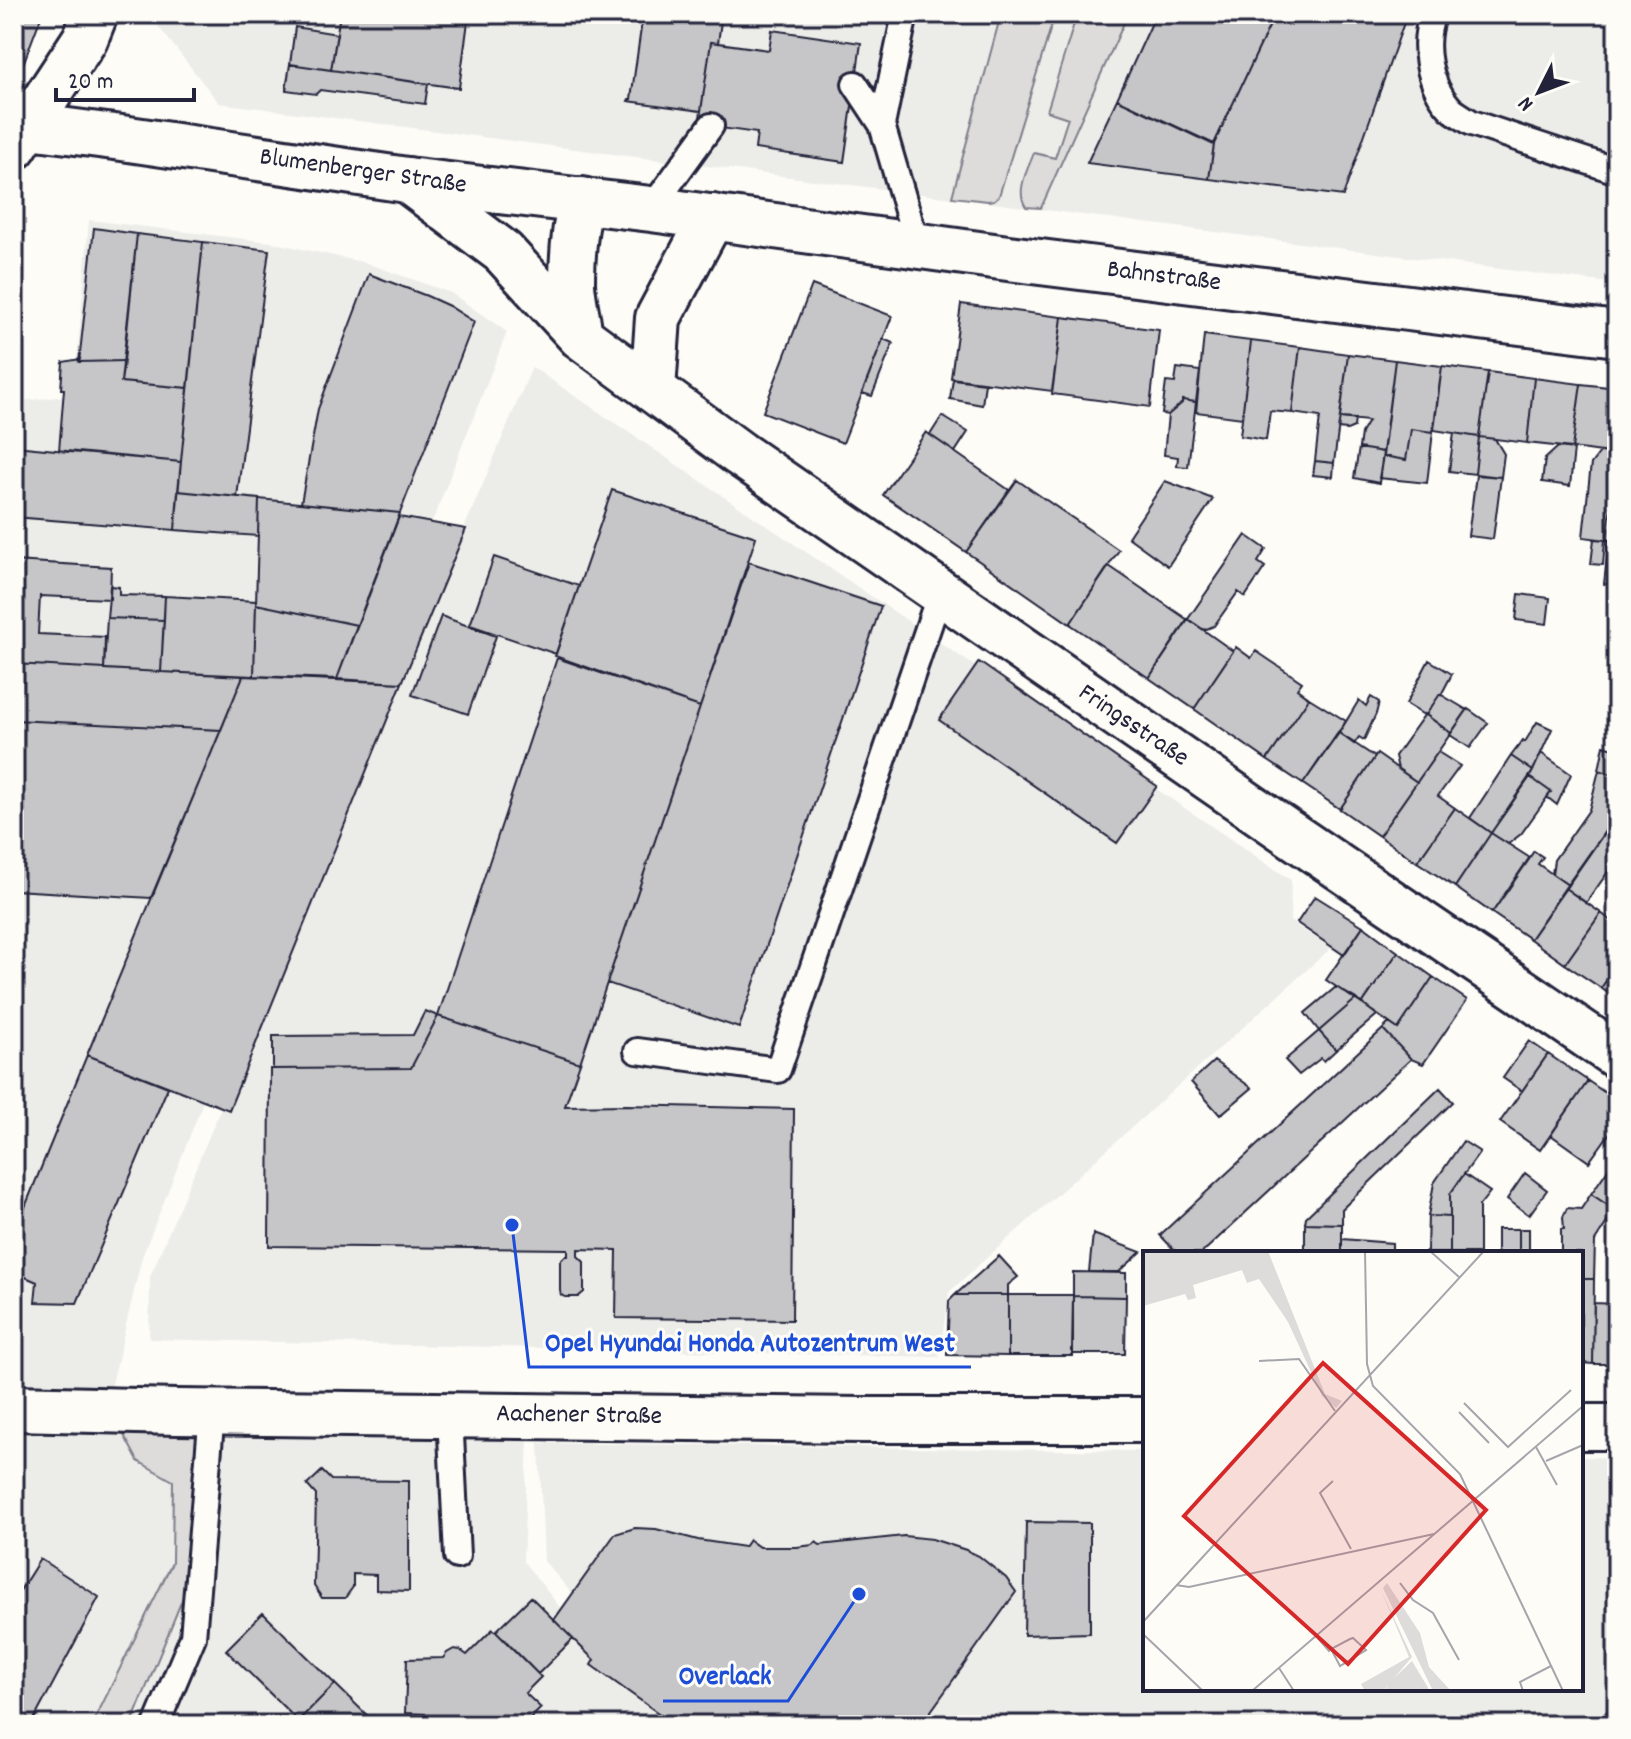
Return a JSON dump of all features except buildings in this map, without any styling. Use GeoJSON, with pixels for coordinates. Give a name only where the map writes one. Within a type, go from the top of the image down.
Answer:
{"type":"FeatureCollection","features":[{"type":"Feature","properties":{"kind":"street"},"geometry":{"type":"LineString","coordinates":[[18,132],[85,39],[95,14]]}},
{"type":"Feature","properties":{"kind":"street","name":"Blumenberger Straße"},"geometry":{"type":"LineString","coordinates":[[18,132],[122,138],[407,180],[712,217]]}},
{"type":"Feature","properties":{"kind":"street","name":"Fringsstraße"},"geometry":{"type":"LineString","coordinates":[[407,180],[503,252],[580,336],[740,454],[1617,1056]]}},
{"type":"Feature","properties":{"kind":"street"},"geometry":{"type":"LineString","coordinates":[[580,336],[572,286],[577,218],[582,200]]}},
{"type":"Feature","properties":{"kind":"street"},"geometry":{"type":"LineString","coordinates":[[653,390],[658,318],[712,217]]}},
{"type":"Feature","properties":{"kind":"street","name":"Bahnstraße"},"geometry":{"type":"LineString","coordinates":[[712,217],[1008,258],[1617,334]]}},
{"type":"Feature","properties":{"kind":"street","name":"Aachener Straße"},"geometry":{"type":"LineString","coordinates":[[14,1408],[862,1420],[1143,1420]]}},
{"type":"Feature","properties":{"kind":"street"},"geometry":{"type":"LineString","coordinates":[[1583,1427],[1617,1427]]}},
{"type":"Feature","properties":{"kind":"lane"},"geometry":{"type":"LineString","coordinates":[[882,125],[905,14]]}},
{"type":"Feature","properties":{"kind":"lane"},"geometry":{"type":"LineString","coordinates":[[1433,14],[1428,27],[1428,61],[1434,84],[1452,110],[1472,123],[1617,171]]}},
{"type":"Feature","properties":{"kind":"lane"},"geometry":{"type":"LineString","coordinates":[[855,84],[882,125],[917,245]]}},
{"type":"Feature","properties":{"kind":"lane"},"geometry":{"type":"LineString","coordinates":[[651,209],[711,126]]}},
{"type":"Feature","properties":{"kind":"lane"},"geometry":{"type":"LineString","coordinates":[[637,1051],[778,1070],[931,586]]}},
{"type":"Feature","properties":{"kind":"lane"},"geometry":{"type":"LineString","coordinates":[[156,1725],[193,1637],[212,1412]]}},
{"type":"Feature","properties":{"kind":"lane"},"geometry":{"type":"LineString","coordinates":[[450,1415],[457,1556]]}},
{"type":"Feature","properties":{"kind":"shaded area"},"geometry":{"type":"Polygon","coordinates":[[[162,14],[1617,14],[1617,284],[219,103],[158,26],[162,14]]]}},
{"type":"Feature","properties":{"kind":"shaded area"},"geometry":{"type":"Polygon","coordinates":[[[1001,14],[1055,14],[999,196],[988,201],[952,197],[1001,14]]]}},
{"type":"Feature","properties":{"kind":"shaded area"},"geometry":{"type":"Polygon","coordinates":[[[1077,14],[1128,14],[1041,208],[1026,207],[1022,187],[1034,153],[1055,158],[1068,118],[1047,111],[1077,14]]]}},
{"type":"Feature","properties":{"kind":"shaded area"},"geometry":{"type":"Polygon","coordinates":[[[89,220],[270,242],[366,263],[451,293],[507,332],[142,1257],[106,1410],[528,1436],[523,1561],[587,1641],[701,1725],[14,1725],[14,1481],[23,1417],[14,1408],[14,402],[74,395],[89,220]]]}},
{"type":"Feature","properties":{"kind":"shaded area"},"geometry":{"type":"Polygon","coordinates":[[[532,367],[1291,880],[1290,921],[1331,948],[949,1292],[939,1357],[149,1339],[150,1277],[532,367]]]}},
{"type":"Feature","properties":{"kind":"shaded area"},"geometry":{"type":"Polygon","coordinates":[[[198,1422],[195,1568],[131,1725],[92,1725],[172,1563],[173,1481],[138,1461],[118,1424],[198,1422]]]}},
{"type":"Feature","properties":{"kind":"shaded area"},"geometry":{"type":"Polygon","coordinates":[[[539,1443],[1143,1451],[1143,1691],[1583,1691],[1583,1457],[1617,1458],[1617,1725],[732,1725],[601,1627],[544,1561],[539,1443]]]}},
{"type":"Feature","properties":{"kind":"place","name":"Opel Hyundai Honda Autozentrum West"},"geometry":{"type":"Point","coordinates":[512,1225]}},
{"type":"Feature","properties":{"kind":"place","name":"Overlack"},"geometry":{"type":"Point","coordinates":[859,1594]}}]}
